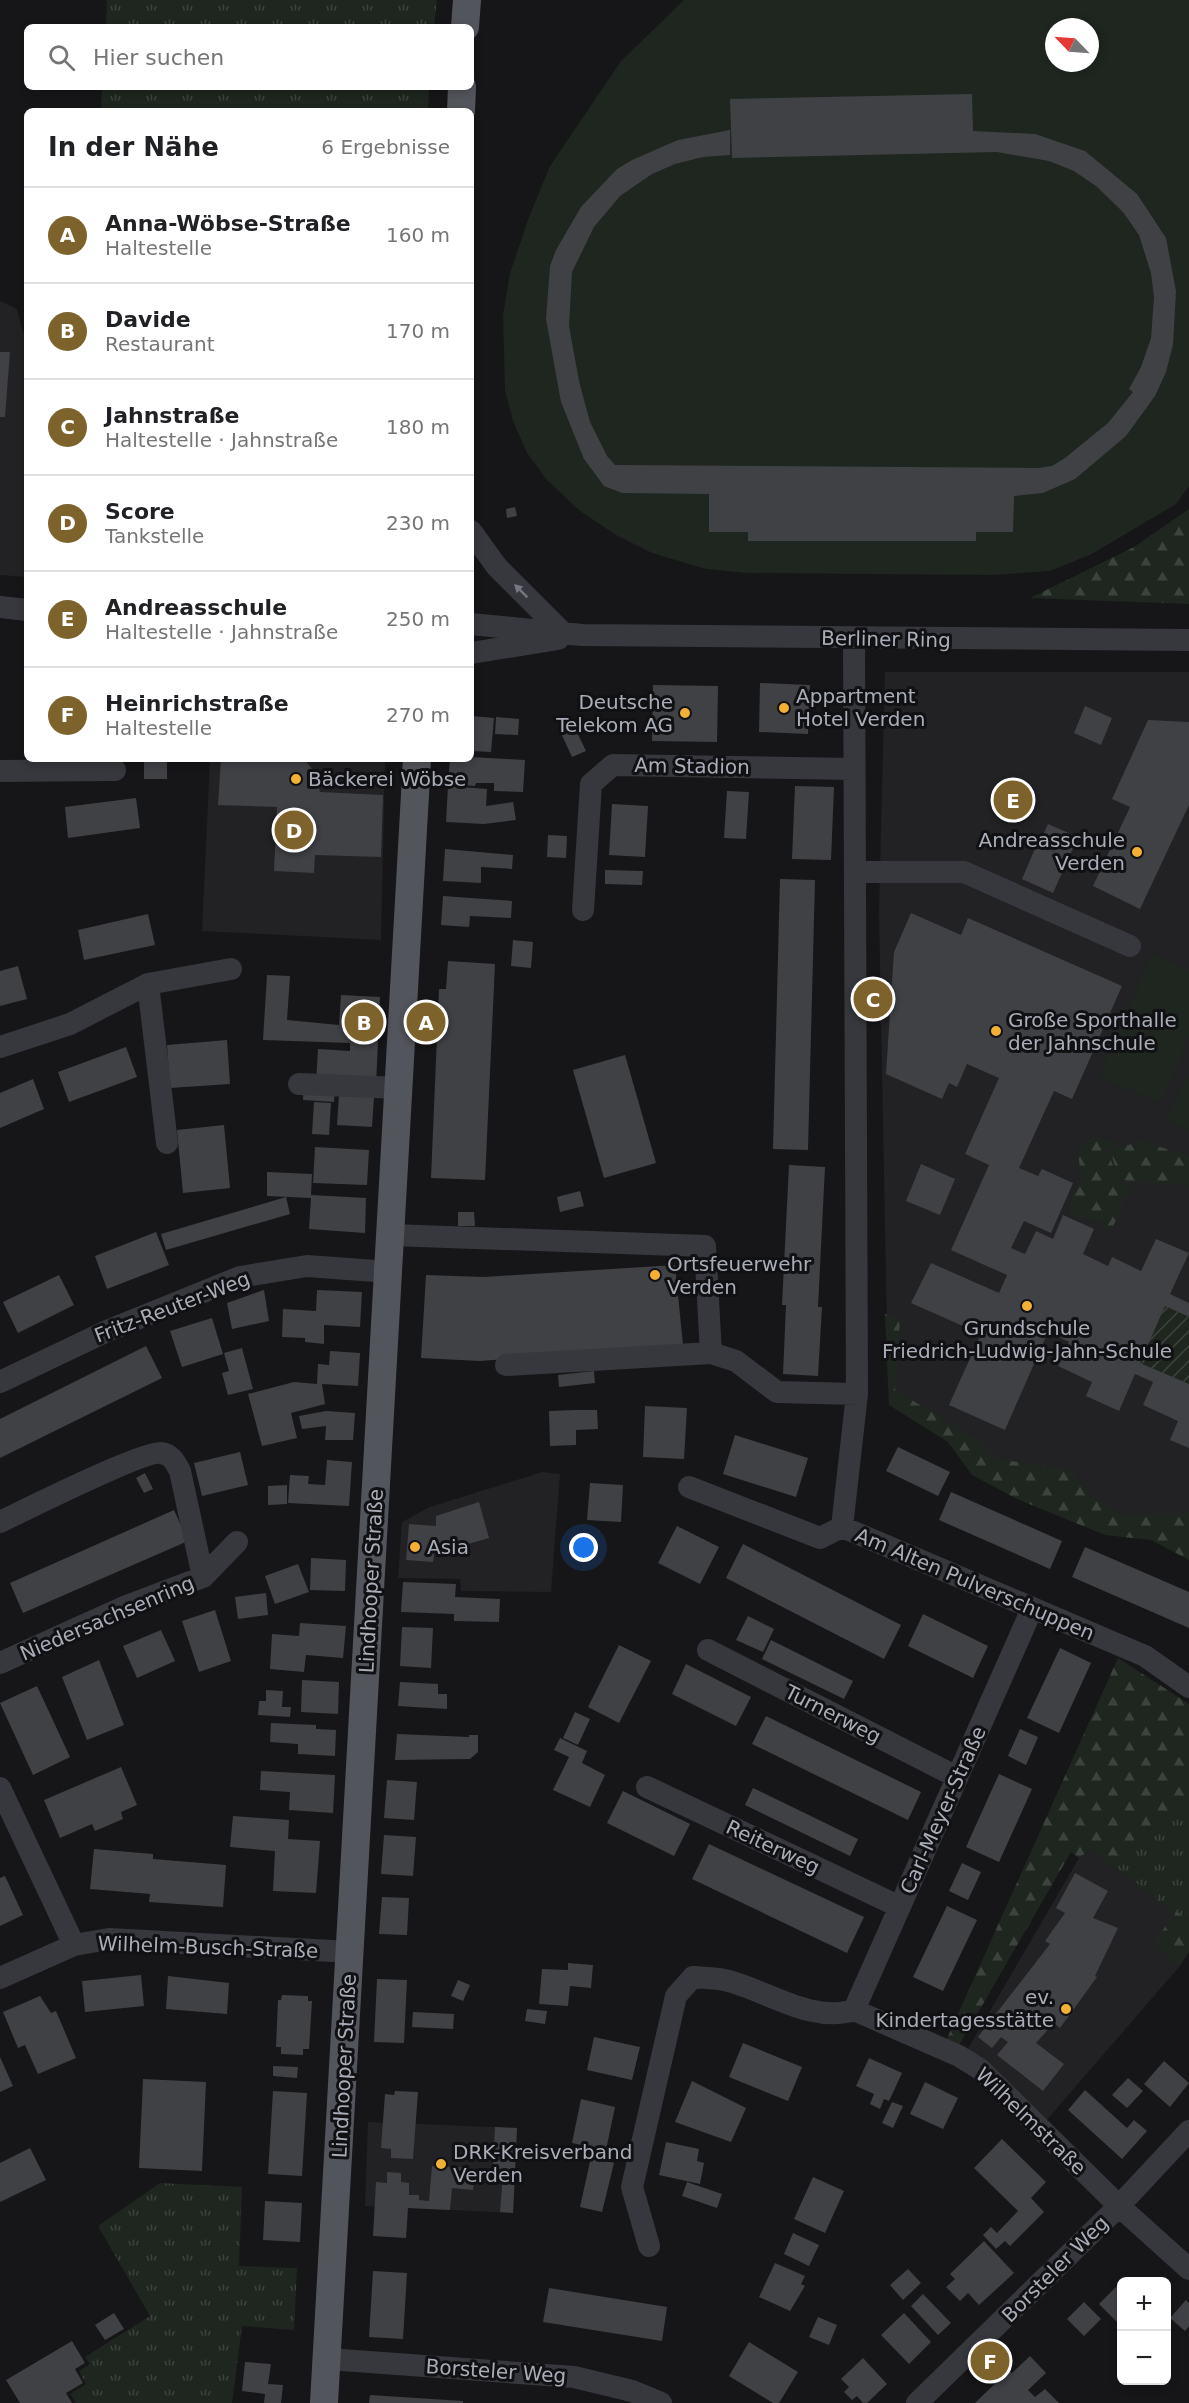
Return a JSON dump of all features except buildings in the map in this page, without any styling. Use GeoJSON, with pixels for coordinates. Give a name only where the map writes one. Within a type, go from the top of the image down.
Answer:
{"type":"FeatureCollection","features":[{"type":"Feature","properties":{"kind":"main road"},"geometry":{"type":"LineString","coordinates":[[465,24],[467,0]]}},
{"type":"Feature","properties":{"kind":"main road"},"geometry":{"type":"LineString","coordinates":[[461,108],[462,90]]}},
{"type":"Feature","properties":{"kind":"main road","name":"Lindhooper Straße"},"geometry":{"type":"LineString","coordinates":[[324,2403],[417,762]]}},
{"type":"Feature","properties":{"kind":"street"},"geometry":{"type":"LineString","coordinates":[[474,535],[497,567],[573,634]]}},
{"type":"Feature","properties":{"kind":"street"},"geometry":{"type":"LineString","coordinates":[[0,607],[24,610]]}},
{"type":"Feature","properties":{"kind":"street","name":"Berliner Ring"},"geometry":{"type":"LineString","coordinates":[[474,624],[573,634],[854,639],[1189,640]]}},
{"type":"Feature","properties":{"kind":"street","name":"Berliner Ring"},"geometry":{"type":"LineString","coordinates":[[474,652],[573,634]]}},
{"type":"Feature","properties":{"kind":"street"},"geometry":{"type":"LineString","coordinates":[[842,1527],[857,1394],[854,639]]}},
{"type":"Feature","properties":{"kind":"street","name":"Am Stadion"},"geometry":{"type":"LineString","coordinates":[[583,910],[591,784],[613,765],[854,769]]}},
{"type":"Feature","properties":{"kind":"street"},"geometry":{"type":"LineString","coordinates":[[0,771],[115,770]]}},
{"type":"Feature","properties":{"kind":"street"},"geometry":{"type":"LineString","coordinates":[[855,872],[964,872],[1130,946]]}},
{"type":"Feature","properties":{"kind":"street"},"geometry":{"type":"LineString","coordinates":[[0,1047],[70,1024],[148,984],[231,969]]}},
{"type":"Feature","properties":{"kind":"street"},"geometry":{"type":"LineString","coordinates":[[148,984],[167,1143]]}},
{"type":"Feature","properties":{"kind":"street"},"geometry":{"type":"LineString","coordinates":[[299,1084],[399,1088]]}},
{"type":"Feature","properties":{"kind":"street"},"geometry":{"type":"LineString","coordinates":[[391,1235],[705,1246],[711,1353]]}},
{"type":"Feature","properties":{"kind":"street","name":"Fritz-Reuter-Weg"},"geometry":{"type":"LineString","coordinates":[[0,1382],[106,1331],[240,1277],[307,1266],[389,1272]]}},
{"type":"Feature","properties":{"kind":"street"},"geometry":{"type":"LineString","coordinates":[[506,1365],[711,1353],[736,1361],[777,1392],[857,1394]]}},
{"type":"Feature","properties":{"kind":"street"},"geometry":{"type":"LineString","coordinates":[[0,1522],[132,1461],[159,1452],[170,1456],[180,1471],[203,1577]]}},
{"type":"Feature","properties":{"kind":"street","name":"Am Alten Pulverschuppen"},"geometry":{"type":"LineString","coordinates":[[689,1486],[820,1538],[842,1527],[1145,1656],[1189,1687]]}},
{"type":"Feature","properties":{"kind":"street","name":"Niedersachsenring"},"geometry":{"type":"LineString","coordinates":[[0,1664],[124,1607],[203,1577],[237,1542]]}},
{"type":"Feature","properties":{"kind":"street","name":"Carl-Meyer-Straße"},"geometry":{"type":"LineString","coordinates":[[854,2010],[1032,1609]]}},
{"type":"Feature","properties":{"kind":"street","name":"Turnerweg"},"geometry":{"type":"LineString","coordinates":[[708,1650],[957,1777]]}},
{"type":"Feature","properties":{"kind":"street","name":"Reiterweg"},"geometry":{"type":"LineString","coordinates":[[647,1787],[900,1907]]}},
{"type":"Feature","properties":{"kind":"street"},"geometry":{"type":"LineString","coordinates":[[0,1788],[74,1945]]}},
{"type":"Feature","properties":{"kind":"street","name":"Wilhelm-Busch-Straße"},"geometry":{"type":"LineString","coordinates":[[0,1978],[74,1945],[109,1939],[351,1952]]}},
{"type":"Feature","properties":{"kind":"street"},"geometry":{"type":"LineString","coordinates":[[649,2246],[632,2187],[676,1996],[693,1977],[725,1980],[816,2012],[839,2015],[854,2010]]}},
{"type":"Feature","properties":{"kind":"street","name":"Wilhelmstraße"},"geometry":{"type":"LineString","coordinates":[[854,2010],[958,2056],[980,2069],[1119,2206],[1189,2270]]}},
{"type":"Feature","properties":{"kind":"street","name":"Borsteler Weg"},"geometry":{"type":"LineString","coordinates":[[925,2401],[1119,2206],[1189,2131]]}},
{"type":"Feature","properties":{"kind":"street","name":"Borsteler Weg"},"geometry":{"type":"LineString","coordinates":[[328,2359],[574,2377],[632,2391],[661,2403]]}},
{"type":"Feature","properties":{"kind":"shaded area"},"geometry":{"type":"Polygon","coordinates":[[[0,301],[17,309],[24,333],[24,577],[0,575],[0,301]]]}},
{"type":"Feature","properties":{"kind":"shaded area"},"geometry":{"type":"Polygon","coordinates":[[[885,672],[1189,672],[1189,1528],[1174,1535],[1006,1480],[888,1386],[879,910],[885,672]]]}},
{"type":"Feature","properties":{"kind":"shaded area"},"geometry":{"type":"Polygon","coordinates":[[[210,762],[385,762],[381,940],[202,931],[210,762]]]}},
{"type":"Feature","properties":{"kind":"shaded area"},"geometry":{"type":"Polygon","coordinates":[[[542,1472],[560,1474],[551,1592],[461,1591],[460,1579],[398,1578],[402,1522],[430,1507],[542,1472]]]}},
{"type":"Feature","properties":{"kind":"shaded area","name":"ev. Kindertagesstätte"},"geometry":{"type":"Polygon","coordinates":[[[1090,1850],[1176,1914],[1154,1943],[1179,1967],[1045,2122],[966,2052],[1079,1858],[1090,1850]]]}},
{"type":"Feature","properties":{"kind":"shaded area","name":"DRK-Kreisverband Verden"},"geometry":{"type":"Polygon","coordinates":[[[368,2122],[517,2128],[513,2213],[365,2206],[368,2122]]]}},
{"type":"Feature","properties":{"kind":"green space"},"geometry":{"type":"Polygon","coordinates":[[[107,0],[437,0],[434,24],[106,24],[107,0]]]}},
{"type":"Feature","properties":{"kind":"green space"},"geometry":{"type":"Polygon","coordinates":[[[684,0],[1189,0],[1189,486],[1176,504],[1092,554],[1050,571],[993,575],[747,573],[706,569],[652,553],[616,535],[580,511],[547,480],[527,453],[513,421],[505,391],[503,315],[510,273],[529,217],[550,166],[621,61],[684,0]]]}},
{"type":"Feature","properties":{"kind":"green space"},"geometry":{"type":"Polygon","coordinates":[[[102,90],[429,90],[428,108],[101,108],[102,90]]]}},
{"type":"Feature","properties":{"kind":"green space"},"geometry":{"type":"Polygon","coordinates":[[[1189,509],[1189,604],[1030,598],[1134,547],[1189,509]]]}},
{"type":"Feature","properties":{"kind":"green space"},"geometry":{"type":"Polygon","coordinates":[[[1152,954],[1189,970],[1189,1037],[1160,1103],[1099,1076],[1152,954]]]}},
{"type":"Feature","properties":{"kind":"green space"},"geometry":{"type":"Polygon","coordinates":[[[1189,1072],[1189,1130],[1167,1120],[1189,1072]]]}},
{"type":"Feature","properties":{"kind":"green space"},"geometry":{"type":"Polygon","coordinates":[[[1095,1136],[1117,1144],[1107,1150],[1119,1181],[1127,1183],[1131,1196],[1122,1197],[1122,1208],[1112,1228],[1101,1231],[1105,1223],[1070,1214],[1071,1201],[1081,1181],[1078,1149],[1095,1136]]]}},
{"type":"Feature","properties":{"kind":"green space"},"geometry":{"type":"Polygon","coordinates":[[[1141,1141],[1189,1156],[1189,1186],[1120,1180],[1110,1151],[1141,1141]]]}},
{"type":"Feature","properties":{"kind":"green space"},"geometry":{"type":"Polygon","coordinates":[[[1165,1306],[1189,1317],[1189,1384],[1140,1363],[1165,1306]]]}},
{"type":"Feature","properties":{"kind":"green space"},"geometry":{"type":"Polygon","coordinates":[[[885,1314],[900,1319],[895,1390],[975,1438],[995,1459],[1069,1469],[1089,1495],[1123,1516],[1189,1513],[1189,1560],[1151,1540],[1105,1535],[1017,1499],[972,1475],[948,1442],[889,1405],[885,1314]]]}},
{"type":"Feature","properties":{"kind":"green space"},"geometry":{"type":"Polygon","coordinates":[[[1118,1658],[1189,1704],[1189,1792],[1112,1866],[1189,1920],[1189,1952],[1179,1967],[1153,1943],[1175,1914],[1090,1850],[1079,1858],[1071,1852],[957,2049],[945,2043],[1118,1658]]]}},
{"type":"Feature","properties":{"kind":"green space"},"geometry":{"type":"Polygon","coordinates":[[[1189,1792],[1189,1920],[1112,1866],[1189,1792]]]}},
{"type":"Feature","properties":{"kind":"green space"},"geometry":{"type":"Polygon","coordinates":[[[160,2183],[242,2187],[239,2266],[297,2268],[294,2330],[242,2326],[232,2403],[76,2403],[70,2394],[86,2384],[79,2371],[90,2364],[85,2357],[150,2316],[98,2226],[160,2183]]]}},
{"type":"Feature","properties":{"kind":"place","name":"Appartment Hotel Verden"},"geometry":{"type":"Point","coordinates":[784,708]}},
{"type":"Feature","properties":{"kind":"place","name":"Deutsche Telekom AG"},"geometry":{"type":"Point","coordinates":[685,713]}},
{"type":"Feature","properties":{"kind":"place","name":"Bäckerei Wöbse"},"geometry":{"type":"Point","coordinates":[296,779]}},
{"type":"Feature","properties":{"kind":"place","name":"Andreasschule"},"geometry":{"type":"Point","coordinates":[1013,800]}},
{"type":"Feature","properties":{"kind":"place","name":"Score"},"geometry":{"type":"Point","coordinates":[294,830]}},
{"type":"Feature","properties":{"kind":"place","name":"Andreasschule Verden"},"geometry":{"type":"Point","coordinates":[1137,852]}},
{"type":"Feature","properties":{"kind":"place","name":"Jahnstraße"},"geometry":{"type":"Point","coordinates":[873,999]}},
{"type":"Feature","properties":{"kind":"place","name":"Davide"},"geometry":{"type":"Point","coordinates":[364,1022]}},
{"type":"Feature","properties":{"kind":"place","name":"Anna-Wöbse-Straße"},"geometry":{"type":"Point","coordinates":[426,1022]}},
{"type":"Feature","properties":{"kind":"place","name":"Große Sporthalle der Jahnschule"},"geometry":{"type":"Point","coordinates":[996,1031]}},
{"type":"Feature","properties":{"kind":"place","name":"Ortsfeuerwehr Verden"},"geometry":{"type":"Point","coordinates":[655,1275]}},
{"type":"Feature","properties":{"kind":"place","name":"Grundschule Friedrich-Ludwig-Jahn-Schule"},"geometry":{"type":"Point","coordinates":[1027,1306]}},
{"type":"Feature","properties":{"kind":"place","name":"Asia"},"geometry":{"type":"Point","coordinates":[415,1547]}},
{"type":"Feature","properties":{"kind":"place","name":"ev. Kindertagesstätte"},"geometry":{"type":"Point","coordinates":[1066,2009]}},
{"type":"Feature","properties":{"kind":"place","name":"DRK-Kreisverband Verden"},"geometry":{"type":"Point","coordinates":[441,2164]}},
{"type":"Feature","properties":{"kind":"place","name":"Heinrichstraße"},"geometry":{"type":"Point","coordinates":[990,2361]}}]}
